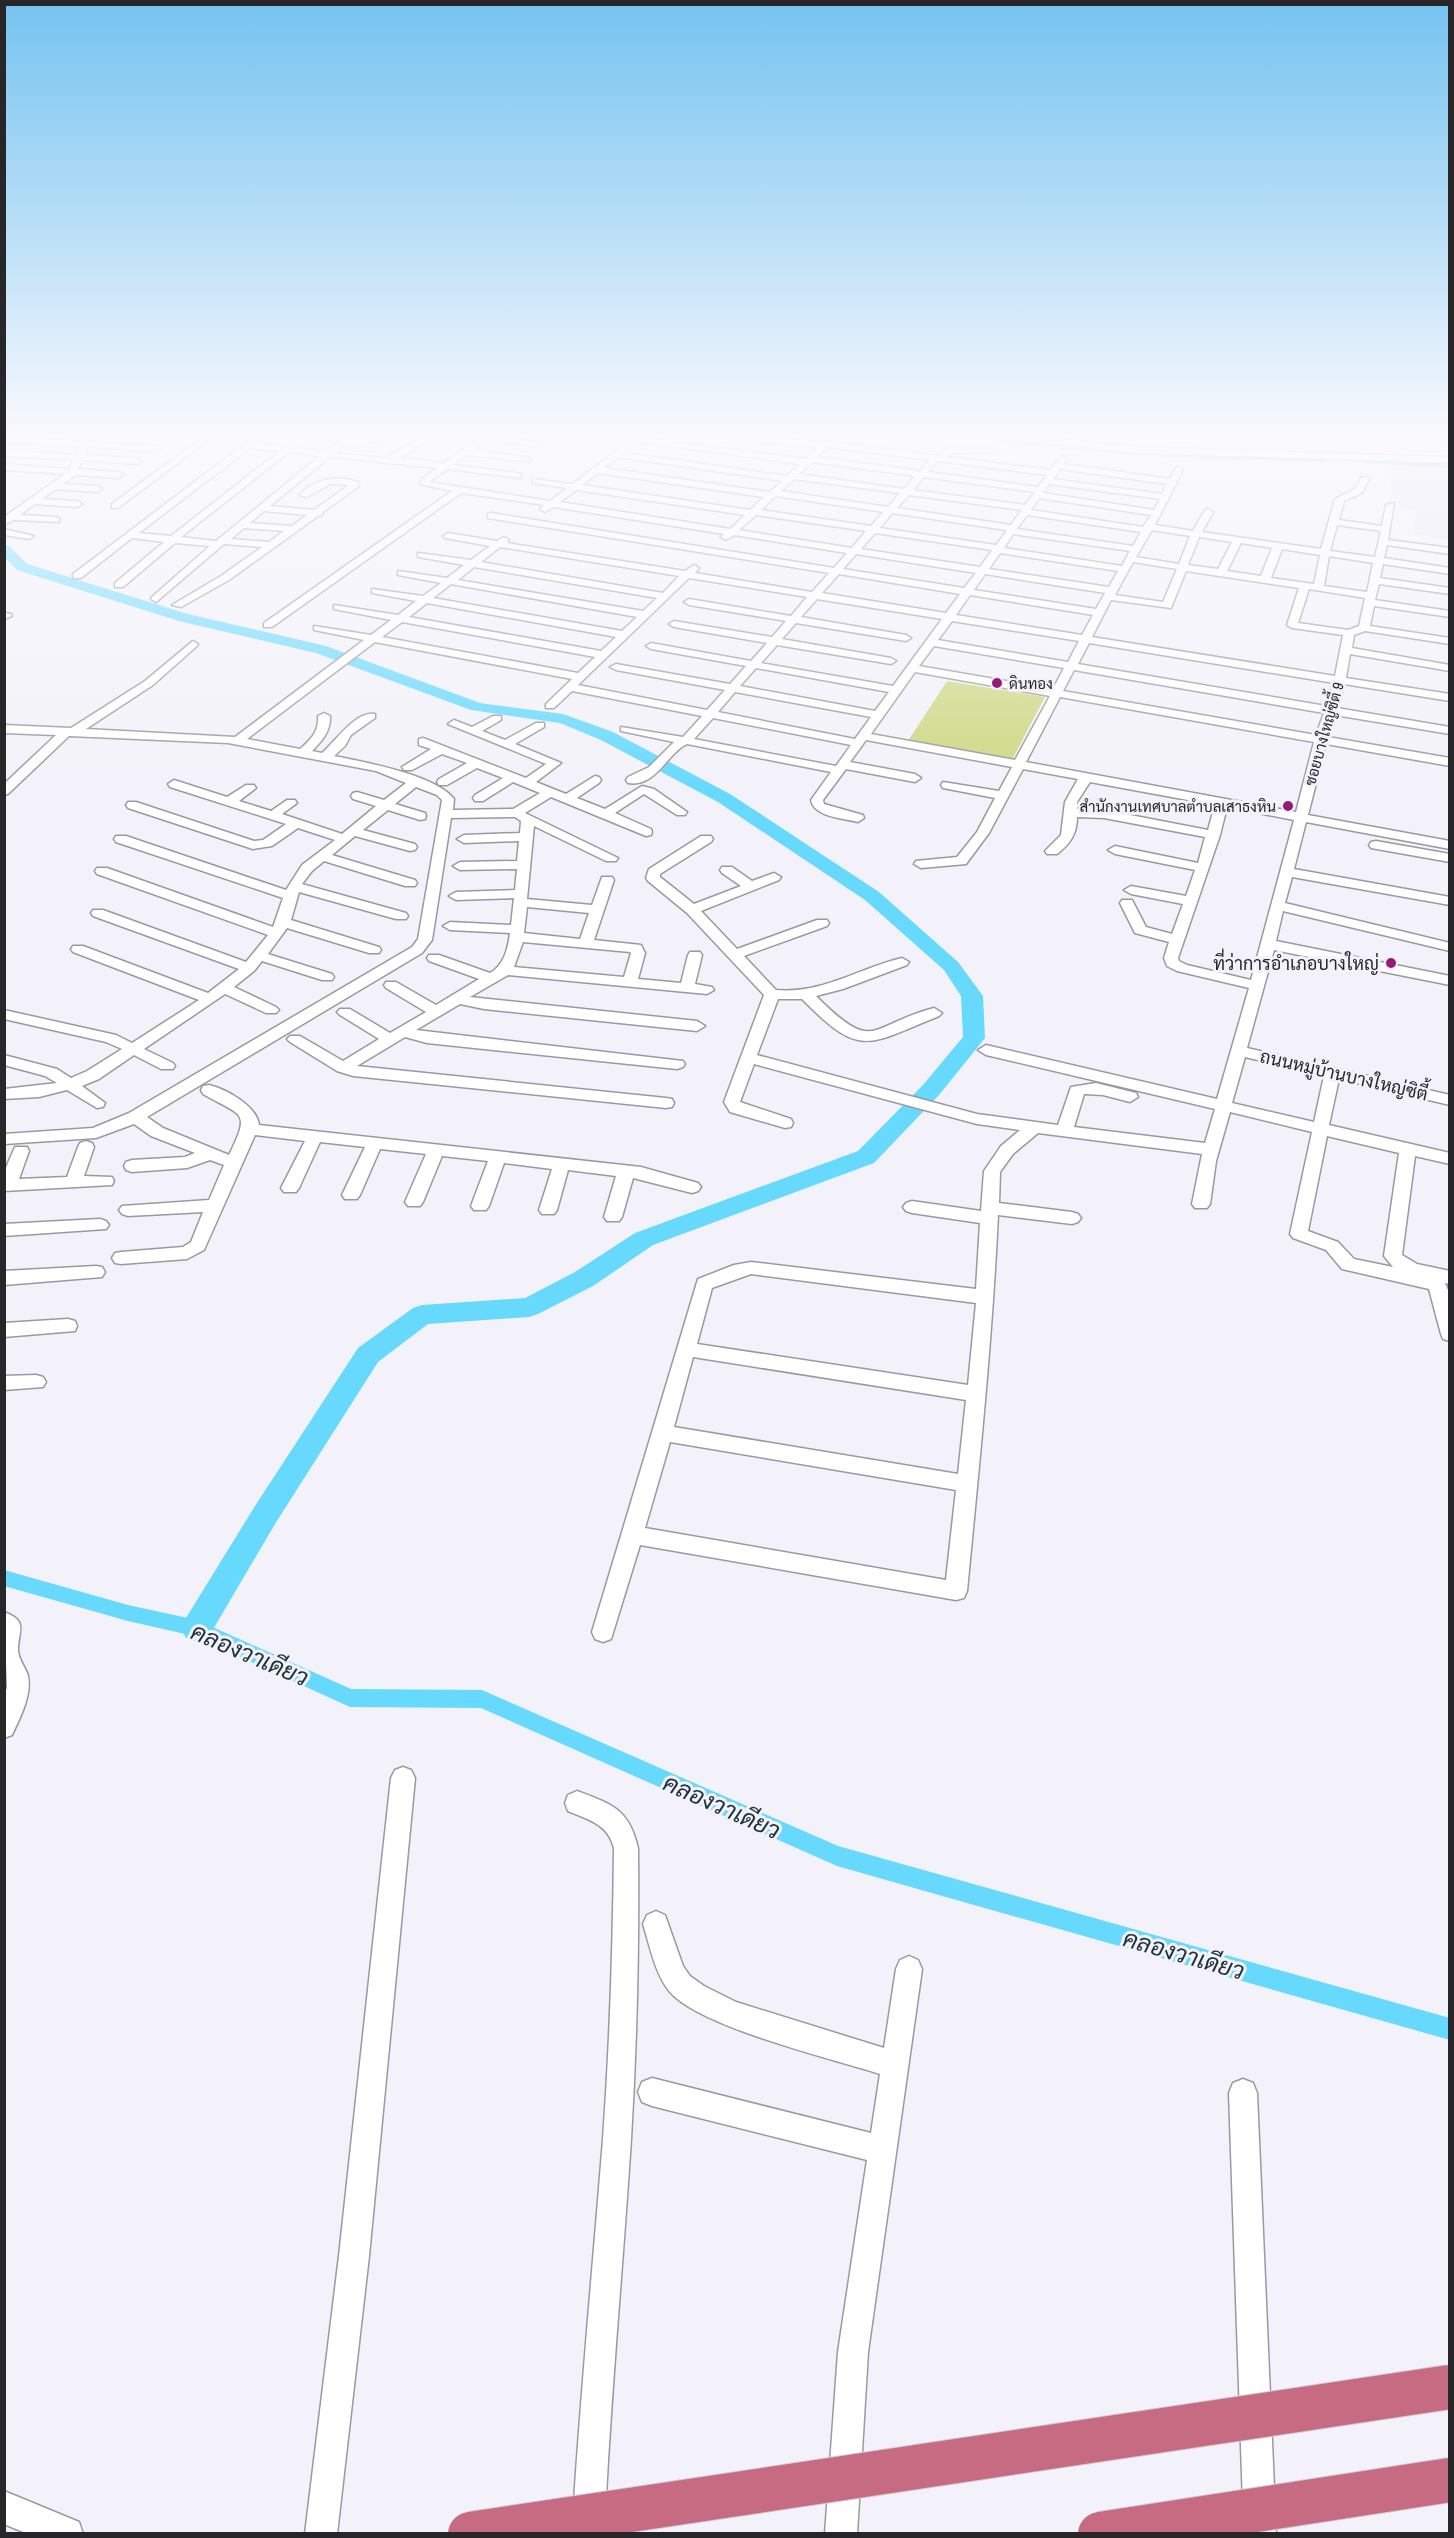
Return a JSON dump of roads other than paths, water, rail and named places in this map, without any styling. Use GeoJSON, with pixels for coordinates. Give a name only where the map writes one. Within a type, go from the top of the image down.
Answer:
{"type":"FeatureCollection","features":[{"type":"Feature","properties":{"kind":"highway"},"geometry":{"type":"LineString","coordinates":[[470,2534],[1449,2387]]}},
{"type":"Feature","properties":{"kind":"highway"},"geometry":{"type":"LineString","coordinates":[[1100,2534],[1449,2480]]}},
{"type":"Feature","properties":{"kind":"street"},"geometry":{"type":"LineString","coordinates":[[77,576],[103,555]]}},
{"type":"Feature","properties":{"kind":"street"},"geometry":{"type":"LineString","coordinates":[[119,585],[154,555]]}},
{"type":"Feature","properties":{"kind":"street"},"geometry":{"type":"LineString","coordinates":[[156,599],[205,555]]}},
{"type":"Feature","properties":{"kind":"street"},"geometry":{"type":"LineString","coordinates":[[177,605],[225,578],[258,555]]}},
{"type":"Feature","properties":{"kind":"street"},"geometry":{"type":"LineString","coordinates":[[268,625],[366,555]]}},
{"type":"Feature","properties":{"kind":"street"},"geometry":{"type":"LineString","coordinates":[[424,555],[665,596]]}},
{"type":"Feature","properties":{"kind":"street"},"geometry":{"type":"LineString","coordinates":[[238,740],[485,555]]}},
{"type":"Feature","properties":{"kind":"street"},"geometry":{"type":"LineString","coordinates":[[572,555],[1449,698]]}},
{"type":"Feature","properties":{"kind":"street"},"geometry":{"type":"LineString","coordinates":[[549,706],[707,555]]}},
{"type":"Feature","properties":{"kind":"street"},"geometry":{"type":"LineString","coordinates":[[740,555],[1099,613]]}},
{"type":"Feature","properties":{"kind":"street"},"geometry":{"type":"LineString","coordinates":[[632,780],[640,779],[684,740],[849,555]]}},
{"type":"Feature","properties":{"kind":"street"},"geometry":{"type":"LineString","coordinates":[[896,555],[983,569],[1167,606],[1188,555]]}},
{"type":"Feature","properties":{"kind":"street"},"geometry":{"type":"LineString","coordinates":[[858,818],[822,809],[816,802],[863,740],[895,690],[993,555]]}},
{"type":"Feature","properties":{"kind":"street"},"geometry":{"type":"LineString","coordinates":[[1054,555],[1128,564],[1184,567],[1319,587],[1449,614]]}},
{"type":"Feature","properties":{"kind":"street"},"geometry":{"type":"LineString","coordinates":[[921,864],[955,863],[966,857],[983,833],[1099,613],[1133,555]]}},
{"type":"Feature","properties":{"kind":"street"},"geometry":{"type":"LineString","coordinates":[[1221,573],[1230,555]]}},
{"type":"Feature","properties":{"kind":"street"},"geometry":{"type":"LineString","coordinates":[[1265,579],[1274,555]]}},
{"type":"Feature","properties":{"kind":"street"},"geometry":{"type":"LineString","coordinates":[[1319,587],[1325,555]]}},
{"type":"Feature","properties":{"kind":"street"},"geometry":{"type":"LineString","coordinates":[[1341,555],[1449,571]]}},
{"type":"Feature","properties":{"kind":"street"},"geometry":{"type":"LineString","coordinates":[[1364,628],[1380,555]]}},
{"type":"Feature","properties":{"kind":"street"},"geometry":{"type":"LineString","coordinates":[[402,573],[646,615]]}},
{"type":"Feature","properties":{"kind":"street"},"geometry":{"type":"LineString","coordinates":[[1375,580],[1449,591]]}},
{"type":"Feature","properties":{"kind":"street"},"geometry":{"type":"LineString","coordinates":[[1305,585],[1292,625],[1349,633],[1364,628],[1449,641]]}},
{"type":"Feature","properties":{"kind":"street"},"geometry":{"type":"LineString","coordinates":[[376,591],[625,634]]}},
{"type":"Feature","properties":{"kind":"street"},"geometry":{"type":"LineString","coordinates":[[689,602],[906,638]]}},
{"type":"Feature","properties":{"kind":"street"},"geometry":{"type":"LineString","coordinates":[[338,608],[603,655]]}},
{"type":"Feature","properties":{"kind":"street"},"geometry":{"type":"LineString","coordinates":[[674,624],[891,661]]}},
{"type":"Feature","properties":{"kind":"street"},"geometry":{"type":"LineString","coordinates":[[318,628],[581,677]]}},
{"type":"Feature","properties":{"kind":"street","name":"ซอยบางใหญ่ซิตี้ 9"},"geometry":{"type":"LineString","coordinates":[[1201,1204],[1210,1155],[1257,987],[1321,739],[1340,680],[1349,633]]}},
{"type":"Feature","properties":{"kind":"street"},"geometry":{"type":"LineString","coordinates":[[930,642],[1449,731]]}},
{"type":"Feature","properties":{"kind":"street"},"geometry":{"type":"LineString","coordinates":[[4,791],[69,733],[149,683],[193,644]]}},
{"type":"Feature","properties":{"kind":"street"},"geometry":{"type":"LineString","coordinates":[[651,646],[895,690]]}},
{"type":"Feature","properties":{"kind":"street"},"geometry":{"type":"LineString","coordinates":[[1344,650],[1449,668]]}},
{"type":"Feature","properties":{"kind":"street"},"geometry":{"type":"LineString","coordinates":[[616,667],[878,715]]}},
{"type":"Feature","properties":{"kind":"street"},"geometry":{"type":"LineString","coordinates":[[911,668],[1449,762]]}},
{"type":"Feature","properties":{"kind":"street"},"geometry":{"type":"LineString","coordinates":[[570,687],[709,714],[1019,764],[1301,815],[1449,845]]}},
{"type":"Feature","properties":{"kind":"street"},"geometry":{"type":"LineString","coordinates":[[303,753],[323,730],[324,716]]}},
{"type":"Feature","properties":{"kind":"street"},"geometry":{"type":"LineString","coordinates":[[326,757],[346,733],[371,716]]}},
{"type":"Feature","properties":{"kind":"street"},"geometry":{"type":"LineString","coordinates":[[473,731],[497,718]]}},
{"type":"Feature","properties":{"kind":"street"},"geometry":{"type":"LineString","coordinates":[[454,724],[555,763],[527,783]]}},
{"type":"Feature","properties":{"kind":"street"},"geometry":{"type":"LineString","coordinates":[[506,744],[540,725]]}},
{"type":"Feature","properties":{"kind":"street"},"geometry":{"type":"LineString","coordinates":[[4,729],[238,740],[379,768],[446,795],[446,814],[422,945],[256,1045],[206,1083],[135,1117],[96,1133],[82,1136],[4,1139]]}},
{"type":"Feature","properties":{"kind":"street"},"geometry":{"type":"LineString","coordinates":[[625,729],[915,778]]}},
{"type":"Feature","properties":{"kind":"street"},"geometry":{"type":"LineString","coordinates":[[323,730],[346,733]]}},
{"type":"Feature","properties":{"kind":"street"},"geometry":{"type":"LineString","coordinates":[[423,742],[646,832]]}},
{"type":"Feature","properties":{"kind":"street"},"geometry":{"type":"LineString","coordinates":[[408,767],[441,750]]}},
{"type":"Feature","properties":{"kind":"street"},"geometry":{"type":"LineString","coordinates":[[443,782],[476,763]]}},
{"type":"Feature","properties":{"kind":"street"},"geometry":{"type":"LineString","coordinates":[[478,798],[512,777]]}},
{"type":"Feature","properties":{"kind":"street"},"geometry":{"type":"LineString","coordinates":[[1052,851],[1062,843],[1071,830],[1073,813],[1071,802],[1081,789],[1086,777]]}},
{"type":"Feature","properties":{"kind":"street"},"geometry":{"type":"LineString","coordinates":[[567,799],[595,780]]}},
{"type":"Feature","properties":{"kind":"street"},"geometry":{"type":"LineString","coordinates":[[4,1094],[39,1093],[72,1085],[93,1075],[225,988],[261,956],[280,928],[292,891],[307,868],[416,781]]}},
{"type":"Feature","properties":{"kind":"street"},"geometry":{"type":"LineString","coordinates":[[174,784],[296,823],[410,846]]}},
{"type":"Feature","properties":{"kind":"street"},"geometry":{"type":"LineString","coordinates":[[947,785],[1003,796]]}},
{"type":"Feature","properties":{"kind":"street"},"geometry":{"type":"LineString","coordinates":[[228,801],[249,788]]}},
{"type":"Feature","properties":{"kind":"street"},"geometry":{"type":"LineString","coordinates":[[606,814],[642,790],[650,792],[681,812]]}},
{"type":"Feature","properties":{"kind":"street"},"geometry":{"type":"LineString","coordinates":[[522,816],[550,792]]}},
{"type":"Feature","properties":{"kind":"street"},"geometry":{"type":"LineString","coordinates":[[357,796],[420,816]]}},
{"type":"Feature","properties":{"kind":"street"},"geometry":{"type":"LineString","coordinates":[[1222,801],[1214,835],[1171,958],[1175,966],[1257,987]]}},
{"type":"Feature","properties":{"kind":"street"},"geometry":{"type":"LineString","coordinates":[[273,815],[291,803]]}},
{"type":"Feature","properties":{"kind":"street"},"geometry":{"type":"LineString","coordinates":[[132,805],[252,845],[267,843],[296,823]]}},
{"type":"Feature","properties":{"kind":"street"},"geometry":{"type":"LineString","coordinates":[[1073,813],[1104,814],[1214,835]]}},
{"type":"Feature","properties":{"kind":"street"},"geometry":{"type":"LineString","coordinates":[[446,814],[522,816],[611,858]]}},
{"type":"Feature","properties":{"kind":"street"},"geometry":{"type":"LineString","coordinates":[[343,1068],[505,970],[517,933],[526,837],[522,816]]}},
{"type":"Feature","properties":{"kind":"street"},"geometry":{"type":"LineString","coordinates":[[464,839],[526,837]]}},
{"type":"Feature","properties":{"kind":"street"},"geometry":{"type":"LineString","coordinates":[[121,839],[292,891],[401,916]]}},
{"type":"Feature","properties":{"kind":"street"},"geometry":{"type":"LineString","coordinates":[[706,839],[660,868],[653,876],[655,881],[692,910],[772,994],[807,996],[902,962]]}},
{"type":"Feature","properties":{"kind":"street"},"geometry":{"type":"LineString","coordinates":[[1377,845],[1449,858]]}},
{"type":"Feature","properties":{"kind":"street"},"geometry":{"type":"LineString","coordinates":[[1115,850],[1203,867]]}},
{"type":"Feature","properties":{"kind":"street"},"geometry":{"type":"LineString","coordinates":[[321,856],[410,883]]}},
{"type":"Feature","properties":{"kind":"street"},"geometry":{"type":"LineString","coordinates":[[460,867],[524,865]]}},
{"type":"Feature","properties":{"kind":"street"},"geometry":{"type":"LineString","coordinates":[[727,870],[750,886]]}},
{"type":"Feature","properties":{"kind":"street"},"geometry":{"type":"LineString","coordinates":[[102,871],[280,928],[374,950]]}},
{"type":"Feature","properties":{"kind":"street"},"geometry":{"type":"LineString","coordinates":[[1286,872],[1449,901]]}},
{"type":"Feature","properties":{"kind":"street"},"geometry":{"type":"LineString","coordinates":[[692,910],[774,877]]}},
{"type":"Feature","properties":{"kind":"street"},"geometry":{"type":"LineString","coordinates":[[586,943],[608,880]]}},
{"type":"Feature","properties":{"kind":"street"},"geometry":{"type":"LineString","coordinates":[[456,896],[520,898],[597,910]]}},
{"type":"Feature","properties":{"kind":"street"},"geometry":{"type":"LineString","coordinates":[[1178,940],[1140,930],[1129,897],[1191,901]]}},
{"type":"Feature","properties":{"kind":"street"},"geometry":{"type":"LineString","coordinates":[[1277,905],[1337,918],[1388,934],[1449,947]]}},
{"type":"Feature","properties":{"kind":"street"},"geometry":{"type":"LineString","coordinates":[[98,913],[249,968]]}},
{"type":"Feature","properties":{"kind":"street"},"geometry":{"type":"LineString","coordinates":[[735,954],[822,923]]}},
{"type":"Feature","properties":{"kind":"street"},"geometry":{"type":"LineString","coordinates":[[450,926],[636,948],[638,953],[630,983]]}},
{"type":"Feature","properties":{"kind":"street"},"geometry":{"type":"LineString","coordinates":[[1267,944],[1449,981]]}},
{"type":"Feature","properties":{"kind":"street"},"geometry":{"type":"LineString","coordinates":[[78,949],[210,999]]}},
{"type":"Feature","properties":{"kind":"street"},"geometry":{"type":"LineString","coordinates":[[687,988],[695,955]]}},
{"type":"Feature","properties":{"kind":"street"},"geometry":{"type":"LineString","coordinates":[[261,956],[327,977]]}},
{"type":"Feature","properties":{"kind":"street"},"geometry":{"type":"LineString","coordinates":[[434,958],[492,979]]}},
{"type":"Feature","properties":{"kind":"street"},"geometry":{"type":"LineString","coordinates":[[505,970],[707,990]]}},
{"type":"Feature","properties":{"kind":"street"},"geometry":{"type":"LineString","coordinates":[[391,985],[437,1012]]}},
{"type":"Feature","properties":{"kind":"street"},"geometry":{"type":"LineString","coordinates":[[225,988],[271,1010]]}},
{"type":"Feature","properties":{"kind":"street"},"geometry":{"type":"LineString","coordinates":[[772,994],[732,1098],[733,1105],[785,1123]]}},
{"type":"Feature","properties":{"kind":"street"},"geometry":{"type":"LineString","coordinates":[[807,996],[847,1032],[862,1037],[934,1013]]}},
{"type":"Feature","properties":{"kind":"street"},"geometry":{"type":"LineString","coordinates":[[459,999],[484,1005],[697,1026]]}},
{"type":"Feature","properties":{"kind":"street"},"geometry":{"type":"LineString","coordinates":[[345,1012],[391,1040]]}},
{"type":"Feature","properties":{"kind":"street"},"geometry":{"type":"LineString","coordinates":[[4,1014],[111,1038],[167,1066]]}},
{"type":"Feature","properties":{"kind":"street"},"geometry":{"type":"LineString","coordinates":[[405,1032],[427,1038],[677,1064]]}},
{"type":"Feature","properties":{"kind":"street"},"geometry":{"type":"LineString","coordinates":[[295,1040],[343,1068],[353,1071],[666,1103]]}},
{"type":"Feature","properties":{"kind":"street","name":"ถนนหมู่บ้านบางใหญ่ซิตี้"},"geometry":{"type":"LineString","coordinates":[[1240,1046],[1332,1073],[1449,1100]]}},
{"type":"Feature","properties":{"kind":"street","name":"ถนนหมู่บ้านบางใหญ่ซิตี้"},"geometry":{"type":"LineString","coordinates":[[1240,1046],[1449,1088]]}},
{"type":"Feature","properties":{"kind":"street"},"geometry":{"type":"LineString","coordinates":[[986,1050],[1449,1160]]}},
{"type":"Feature","properties":{"kind":"street"},"geometry":{"type":"LineString","coordinates":[[749,1058],[942,1112],[1033,1128],[1127,1140],[1168,1154],[1210,1155]]}},
{"type":"Feature","properties":{"kind":"street"},"geometry":{"type":"LineString","coordinates":[[4,1060],[41,1068],[97,1102]]}},
{"type":"Feature","properties":{"kind":"street"},"geometry":{"type":"LineString","coordinates":[[1332,1073],[1299,1234],[1332,1246],[1348,1264],[1437,1285],[1445,1308],[1449,1334]]}},
{"type":"Feature","properties":{"kind":"street"},"geometry":{"type":"LineString","coordinates":[[121,1258],[192,1251],[198,1246],[232,1163],[250,1129],[250,1116],[206,1083]]}},
{"type":"Feature","properties":{"kind":"street"},"geometry":{"type":"LineString","coordinates":[[1064,1132],[1077,1091],[1096,1089],[1130,1096]]}},
{"type":"Feature","properties":{"kind":"street"},"geometry":{"type":"LineString","coordinates":[[135,1117],[157,1132],[232,1163]]}},
{"type":"Feature","properties":{"kind":"street"},"geometry":{"type":"LineString","coordinates":[[4,1129],[113,1125]]}},
{"type":"Feature","properties":{"kind":"street"},"geometry":{"type":"LineString","coordinates":[[633,1535],[956,1591],[977,1394],[992,1171],[1007,1150],[1033,1128]]}},
{"type":"Feature","properties":{"kind":"street"},"geometry":{"type":"LineString","coordinates":[[250,1129],[651,1174],[692,1187]]}},
{"type":"Feature","properties":{"kind":"street"},"geometry":{"type":"LineString","coordinates":[[290,1188],[315,1136]]}},
{"type":"Feature","properties":{"kind":"street"},"geometry":{"type":"LineString","coordinates":[[351,1195],[375,1143]]}},
{"type":"Feature","properties":{"kind":"street"},"geometry":{"type":"LineString","coordinates":[[74,1182],[86,1147]]}},
{"type":"Feature","properties":{"kind":"street"},"geometry":{"type":"LineString","coordinates":[[1408,1149],[1393,1256],[1395,1260],[1406,1266],[1449,1278]]}},
{"type":"Feature","properties":{"kind":"street"},"geometry":{"type":"LineString","coordinates":[[414,1202],[436,1150]]}},
{"type":"Feature","properties":{"kind":"street"},"geometry":{"type":"LineString","coordinates":[[21,1151],[6,1185],[106,1181]]}},
{"type":"Feature","properties":{"kind":"street"},"geometry":{"type":"LineString","coordinates":[[132,1166],[187,1162],[209,1154]]}},
{"type":"Feature","properties":{"kind":"street"},"geometry":{"type":"LineString","coordinates":[[480,1206],[498,1157]]}},
{"type":"Feature","properties":{"kind":"street"},"geometry":{"type":"LineString","coordinates":[[548,1210],[562,1164]]}},
{"type":"Feature","properties":{"kind":"street"},"geometry":{"type":"LineString","coordinates":[[613,1217],[626,1172]]}},
{"type":"Feature","properties":{"kind":"street"},"geometry":{"type":"LineString","coordinates":[[128,1210],[214,1206]]}},
{"type":"Feature","properties":{"kind":"street"},"geometry":{"type":"LineString","coordinates":[[912,1207],[1072,1218]]}},
{"type":"Feature","properties":{"kind":"street"},"geometry":{"type":"LineString","coordinates":[[4,1230],[100,1225]]}},
{"type":"Feature","properties":{"kind":"street"},"geometry":{"type":"LineString","coordinates":[[603,1632],[704,1284],[740,1270],[765,1269],[985,1297]]}},
{"type":"Feature","properties":{"kind":"street"},"geometry":{"type":"LineString","coordinates":[[4,1278],[96,1272]]}},
{"type":"Feature","properties":{"kind":"street"},"geometry":{"type":"LineString","coordinates":[[4,1330],[69,1326]]}},
{"type":"Feature","properties":{"kind":"street"},"geometry":{"type":"LineString","coordinates":[[685,1349],[977,1394]]}},
{"type":"Feature","properties":{"kind":"street"},"geometry":{"type":"LineString","coordinates":[[4,1383],[36,1382]]}},
{"type":"Feature","properties":{"kind":"street"},"geometry":{"type":"LineString","coordinates":[[662,1433],[969,1484]]}},
{"type":"Feature","properties":{"kind":"street"},"geometry":{"type":"LineString","coordinates":[[4,1622],[10,1626],[6,1653],[16,1674],[18,1688],[6,1717]]}},
{"type":"Feature","properties":{"kind":"street"},"geometry":{"type":"LineString","coordinates":[[321,2534],[353,2268],[403,1778]]}},
{"type":"Feature","properties":{"kind":"street"},"geometry":{"type":"LineString","coordinates":[[577,1803],[614,1819],[624,1832],[627,1848],[626,1954],[617,2138],[594,2408],[588,2534]]}},
{"type":"Feature","properties":{"kind":"street"},"geometry":{"type":"LineString","coordinates":[[656,1924],[672,1973],[695,1995],[732,2014],[896,2065]]}},
{"type":"Feature","properties":{"kind":"street"},"geometry":{"type":"LineString","coordinates":[[841,2534],[853,2352],[909,1969]]}},
{"type":"Feature","properties":{"kind":"street"},"geometry":{"type":"LineString","coordinates":[[652,2092],[882,2150]]}},
{"type":"Feature","properties":{"kind":"street"},"geometry":{"type":"LineString","coordinates":[[1243,2092],[1260,2534]]}},
{"type":"Feature","properties":{"kind":"street"},"geometry":{"type":"LineString","coordinates":[[4,2506],[67,2534]]}},
{"type":"Feature","properties":{"kind":"waterway"},"geometry":{"type":"LineString","coordinates":[[10,555],[22,567],[184,618],[321,649],[477,707],[563,719],[607,736],[724,798],[872,896],[951,966],[972,996],[974,1038],[931,1090],[866,1157],[644,1239],[584,1279],[529,1307],[422,1315],[368,1355],[265,1515],[197,1628]]}},
{"type":"Feature","properties":{"kind":"waterway","name":"คลองวาเดียว"},"geometry":{"type":"LineString","coordinates":[[4,1578],[128,1613],[197,1628],[350,1698],[482,1699],[837,1856],[1450,2029]]}},
{"type":"Feature","properties":{"kind":"place","name":"ดินทอง"},"geometry":{"type":"Point","coordinates":[997,683]}},
{"type":"Feature","properties":{"kind":"place","name":"สำนักงานเทศบาลตำบลเสาธงหิน"},"geometry":{"type":"Point","coordinates":[1288,806]}},
{"type":"Feature","properties":{"kind":"place","name":"ที่ว่าการอำเภอบางใหญ่"},"geometry":{"type":"Point","coordinates":[1391,963]}}]}
